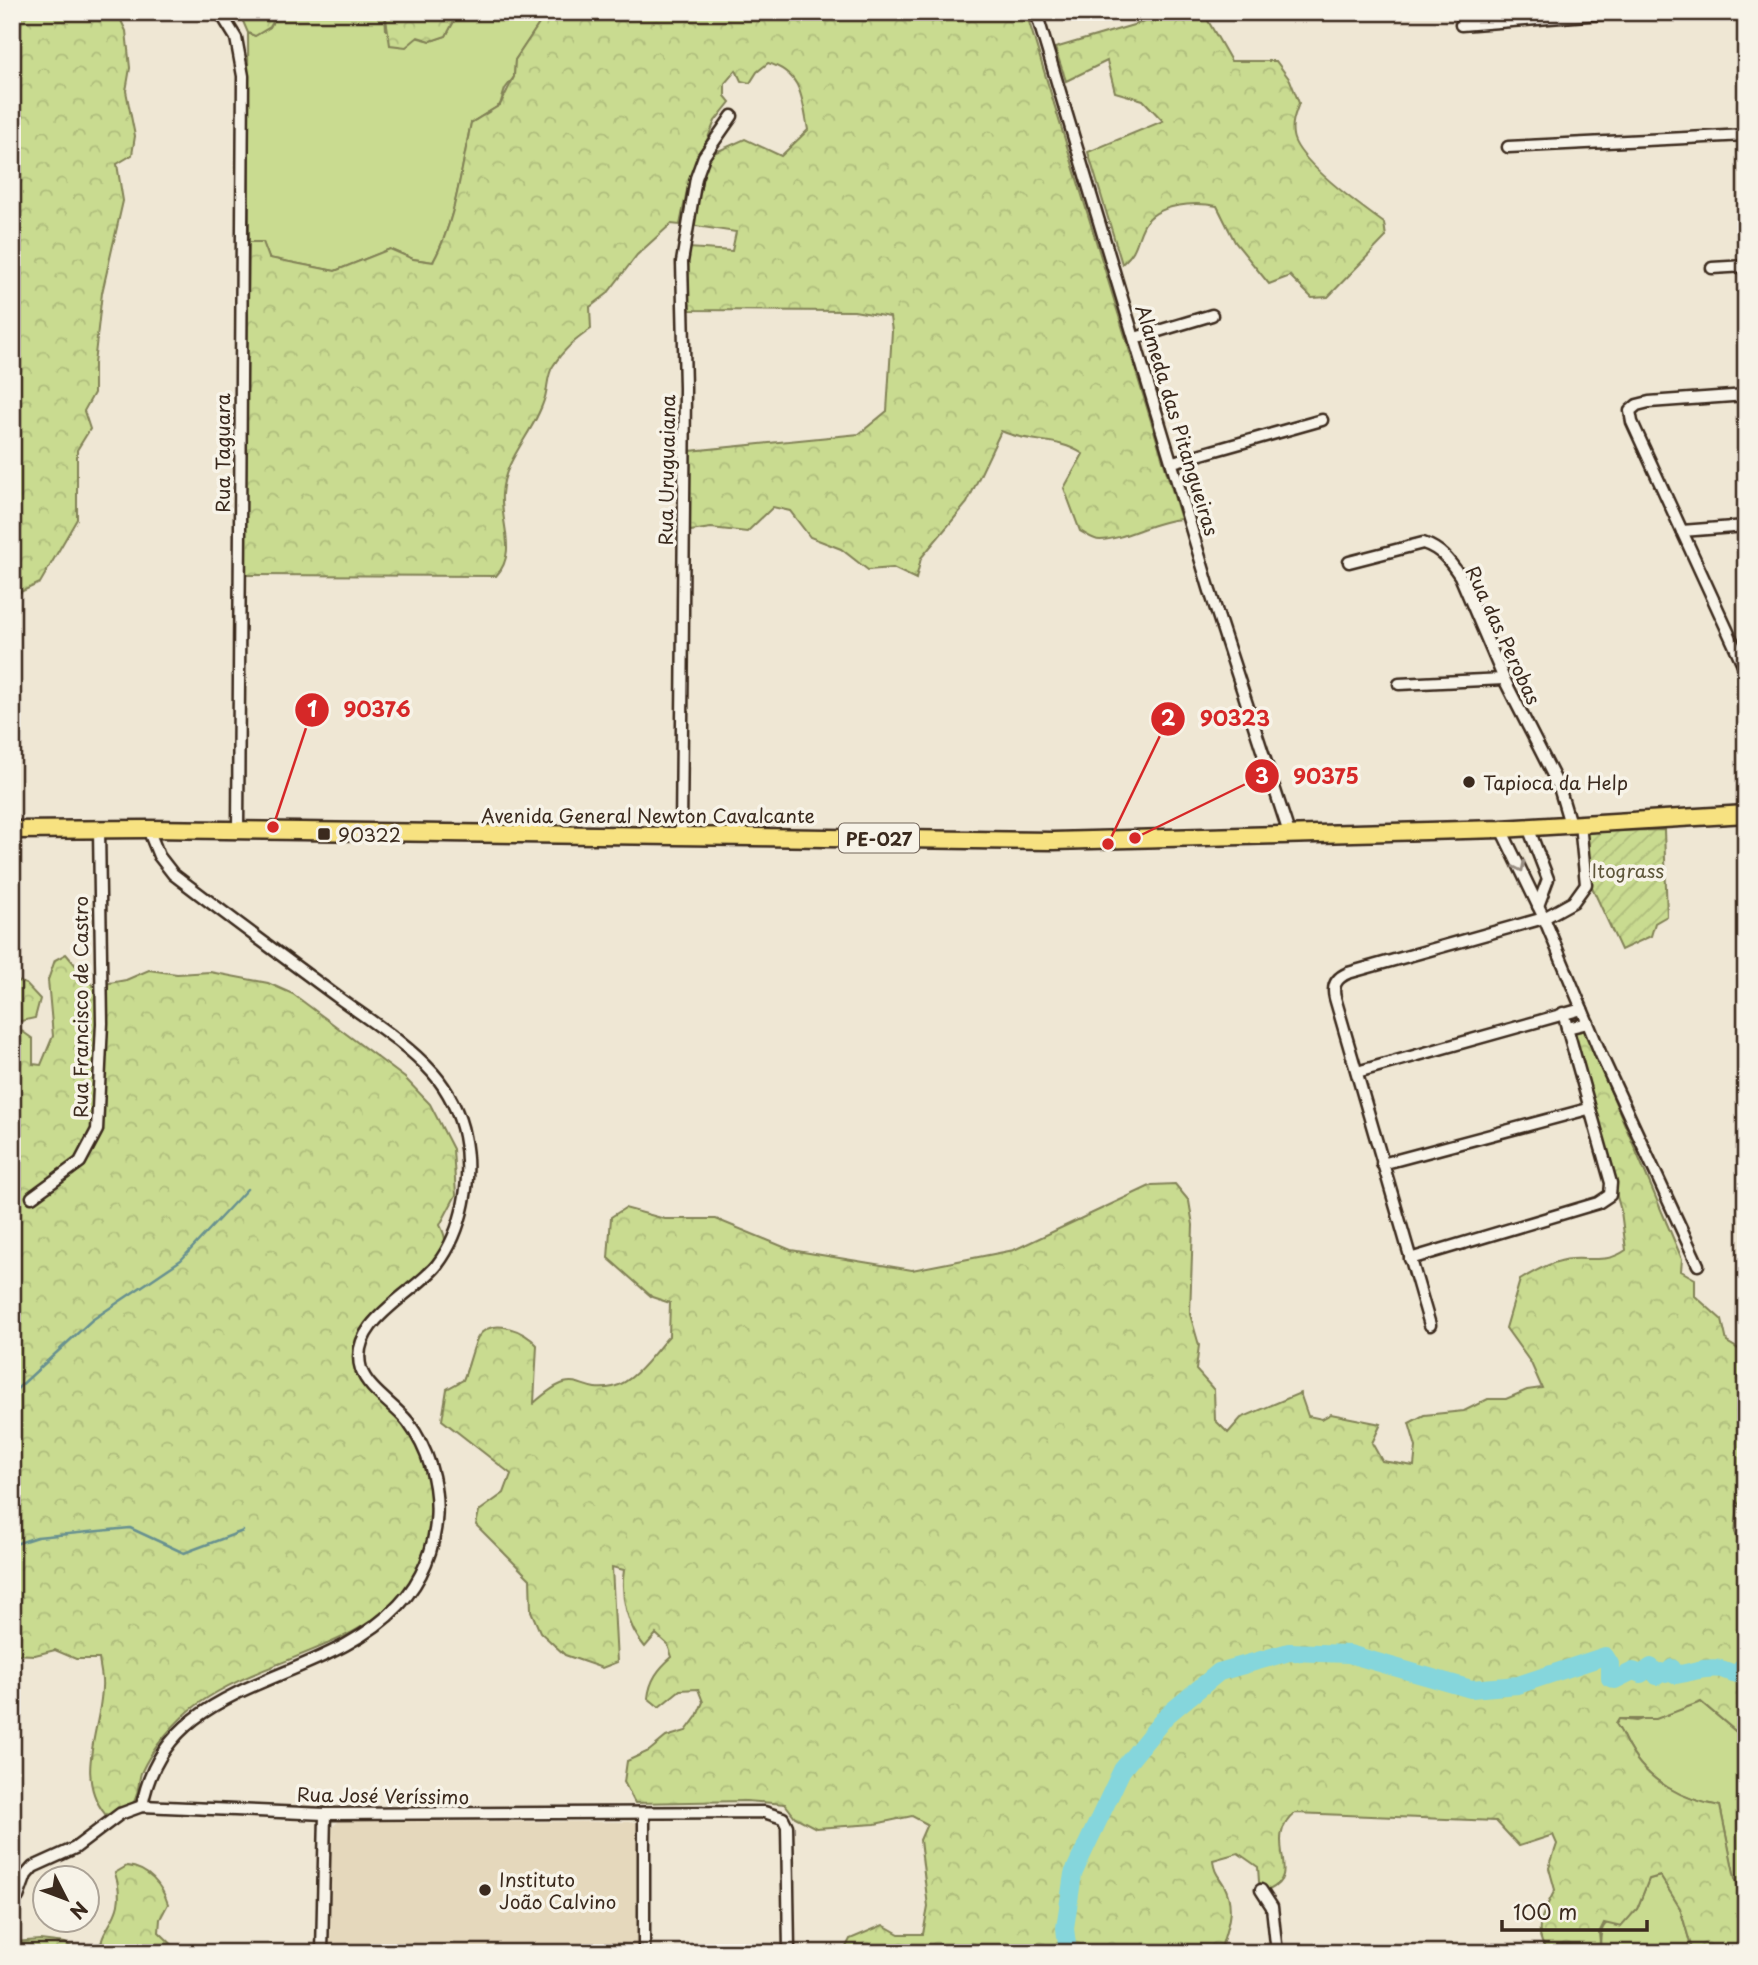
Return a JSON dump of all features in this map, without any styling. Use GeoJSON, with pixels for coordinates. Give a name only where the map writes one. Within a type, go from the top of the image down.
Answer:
{"type":"FeatureCollection","features":[{"type":"Feature","properties":{"kind":"main road","name":"Avenida General Newton Cavalcante"},"geometry":{"type":"LineString","coordinates":[[12,830],[148,829],[1053,841],[1502,829],[1746,814]]}},
{"type":"Feature","properties":{"kind":"street","name":"Rua Taguara"},"geometry":{"type":"LineString","coordinates":[[220,12],[236,38],[243,76],[239,830]]}},
{"type":"Feature","properties":{"kind":"street","name":"Alameda das Pitangueiras"},"geometry":{"type":"LineString","coordinates":[[1036,12],[1227,642],[1290,836]]}},
{"type":"Feature","properties":{"kind":"street"},"geometry":{"type":"LineString","coordinates":[[1461,25],[1625,12]]}},
{"type":"Feature","properties":{"kind":"street","name":"Rua Uruguaiana"},"geometry":{"type":"LineString","coordinates":[[681,835],[685,400],[682,261],[696,178],[711,145],[732,116]]}},
{"type":"Feature","properties":{"kind":"street"},"geometry":{"type":"LineString","coordinates":[[1508,147],[1746,135]]}},
{"type":"Feature","properties":{"kind":"street"},"geometry":{"type":"LineString","coordinates":[[1712,268],[1746,266]]}},
{"type":"Feature","properties":{"kind":"street"},"geometry":{"type":"LineString","coordinates":[[1135,338],[1212,315]]}},
{"type":"Feature","properties":{"kind":"street"},"geometry":{"type":"LineString","coordinates":[[1746,395],[1649,402],[1632,408],[1632,422],[1746,671]]}},
{"type":"Feature","properties":{"kind":"street"},"geometry":{"type":"LineString","coordinates":[[1173,462],[1322,420]]}},
{"type":"Feature","properties":{"kind":"street"},"geometry":{"type":"LineString","coordinates":[[1682,531],[1746,526]]}},
{"type":"Feature","properties":{"kind":"street","name":"Rua das Perobas"},"geometry":{"type":"LineString","coordinates":[[1349,562],[1423,542],[1442,552],[1460,576],[1504,679],[1575,824],[1587,875],[1584,889],[1573,902],[1544,918]]}},
{"type":"Feature","properties":{"kind":"street"},"geometry":{"type":"LineString","coordinates":[[1399,684],[1504,679]]}},
{"type":"Feature","properties":{"kind":"street"},"geometry":{"type":"LineString","coordinates":[[1528,827],[1548,879],[1538,905]]}},
{"type":"Feature","properties":{"kind":"street"},"geometry":{"type":"LineString","coordinates":[[142,1806],[155,1762],[165,1746],[200,1713],[235,1694],[311,1662],[380,1622],[411,1592],[427,1568],[438,1520],[431,1476],[410,1425],[369,1382],[361,1369],[361,1354],[368,1330],[379,1315],[423,1280],[438,1264],[451,1242],[461,1212],[467,1168],[465,1139],[459,1117],[434,1074],[386,1032],[173,874],[159,856],[148,829]]}},
{"type":"Feature","properties":{"kind":"street"},"geometry":{"type":"LineString","coordinates":[[1502,829],[1698,1265]]}},
{"type":"Feature","properties":{"kind":"street","name":"Rua Francisco de Castro"},"geometry":{"type":"LineString","coordinates":[[32,1197],[58,1181],[80,1162],[89,1150],[97,1130],[102,1035],[99,831]]}},
{"type":"Feature","properties":{"kind":"street"},"geometry":{"type":"LineString","coordinates":[[1430,1325],[1334,994],[1339,978],[1348,973],[1544,918]]}},
{"type":"Feature","properties":{"kind":"street"},"geometry":{"type":"LineString","coordinates":[[1357,1072],[1582,1009]]}},
{"type":"Feature","properties":{"kind":"street"},"geometry":{"type":"LineString","coordinates":[[1410,1259],[1606,1199],[1612,1189],[1611,1183],[1563,1013]]}},
{"type":"Feature","properties":{"kind":"street"},"geometry":{"type":"LineString","coordinates":[[1567,1028],[1588,1023]]}},
{"type":"Feature","properties":{"kind":"street"},"geometry":{"type":"LineString","coordinates":[[1382,1164],[1588,1109]]}},
{"type":"Feature","properties":{"kind":"street","name":"Rua José Veríssimo"},"geometry":{"type":"LineString","coordinates":[[18,1897],[26,1875],[33,1867],[62,1854],[120,1814],[142,1806],[325,1814],[764,1812],[783,1818],[787,1832],[789,1951]]}},
{"type":"Feature","properties":{"kind":"street"},"geometry":{"type":"LineString","coordinates":[[322,1953],[325,1814]]}},
{"type":"Feature","properties":{"kind":"street"},"geometry":{"type":"LineString","coordinates":[[644,1814],[644,1953]]}},
{"type":"Feature","properties":{"kind":"street"},"geometry":{"type":"LineString","coordinates":[[1261,1890],[1272,1907],[1277,1953]]}},
{"type":"Feature","properties":{"kind":"shaded area","name":"Instituto João Calvino"},"geometry":{"type":"Polygon","coordinates":[[[339,1821],[636,1822],[639,1826],[639,1953],[330,1953],[331,1828],[339,1821]]]}},
{"type":"Feature","properties":{"kind":"green space"},"geometry":{"type":"Polygon","coordinates":[[[12,12],[21,12],[25,17],[31,12],[117,12],[126,31],[130,68],[126,91],[135,136],[132,155],[117,164],[123,201],[102,293],[94,364],[94,393],[84,411],[90,429],[77,450],[77,519],[40,583],[12,596],[12,12]]]}},
{"type":"Feature","properties":{"kind":"green space"},"geometry":{"type":"Polygon","coordinates":[[[228,12],[276,12],[277,15],[270,27],[255,36],[248,33],[242,19],[228,12]]]}},
{"type":"Feature","properties":{"kind":"green space"},"geometry":{"type":"Polygon","coordinates":[[[276,12],[385,12],[386,30],[431,41],[446,36],[459,12],[547,12],[515,60],[514,77],[505,89],[500,105],[471,123],[452,212],[433,262],[413,259],[390,249],[335,271],[269,258],[263,243],[249,242],[248,33],[255,36],[270,27],[276,12]]]}},
{"type":"Feature","properties":{"kind":"green space"},"geometry":{"type":"Polygon","coordinates":[[[385,12],[459,12],[446,36],[431,41],[418,37],[406,47],[390,45],[385,12]]]}},
{"type":"Feature","properties":{"kind":"green space"},"geometry":{"type":"Polygon","coordinates":[[[547,12],[1026,12],[1181,519],[1109,539],[1092,538],[1080,531],[1064,488],[1083,454],[1063,445],[1001,431],[967,503],[921,558],[916,579],[893,568],[868,570],[841,549],[810,537],[790,511],[773,507],[747,532],[711,528],[690,531],[690,451],[859,434],[887,411],[892,331],[890,317],[854,311],[690,310],[684,269],[689,248],[732,251],[736,232],[689,225],[707,156],[745,139],[781,156],[808,130],[802,97],[794,80],[779,67],[768,63],[757,72],[750,83],[741,81],[736,70],[725,83],[725,96],[730,102],[715,121],[688,185],[680,225],[671,224],[637,255],[607,294],[590,307],[591,329],[565,350],[551,370],[540,410],[504,481],[502,505],[507,547],[506,557],[496,576],[244,575],[249,242],[263,242],[269,258],[335,271],[390,249],[413,259],[433,262],[452,212],[471,123],[500,105],[514,77],[515,60],[547,12]]]}},
{"type":"Feature","properties":{"kind":"green space"},"geometry":{"type":"Polygon","coordinates":[[[1144,12],[1203,12],[1231,61],[1276,61],[1290,80],[1299,103],[1293,126],[1297,145],[1332,183],[1384,223],[1386,237],[1328,297],[1312,298],[1290,276],[1269,284],[1235,242],[1217,206],[1188,204],[1158,212],[1144,225],[1134,250],[1122,264],[1088,152],[1163,121],[1143,100],[1115,92],[1107,61],[1066,81],[1055,48],[1147,21],[1144,12]]]}},
{"type":"Feature","properties":{"kind":"green space","name":"Itograss"},"geometry":{"type":"Polygon","coordinates":[[[1664,830],[1667,916],[1655,923],[1651,936],[1621,950],[1591,885],[1586,831],[1664,830]]]}},
{"type":"Feature","properties":{"kind":"green space"},"geometry":{"type":"Polygon","coordinates":[[[66,954],[93,986],[126,980],[149,970],[177,974],[210,972],[268,983],[293,994],[405,1078],[430,1104],[453,1149],[456,1195],[440,1225],[445,1240],[441,1253],[418,1277],[371,1316],[360,1330],[354,1346],[353,1359],[361,1380],[403,1422],[420,1452],[428,1477],[432,1512],[424,1556],[406,1590],[378,1616],[345,1636],[232,1684],[198,1704],[173,1726],[151,1754],[141,1773],[133,1803],[130,1806],[118,1807],[111,1815],[105,1814],[91,1784],[90,1768],[101,1703],[102,1677],[99,1659],[76,1659],[55,1650],[35,1655],[12,1654],[12,1028],[16,1027],[33,1039],[33,1064],[41,1065],[53,1036],[48,980],[55,960],[66,954]]]}},
{"type":"Feature","properties":{"kind":"green space"},"geometry":{"type":"Polygon","coordinates":[[[12,979],[26,984],[40,999],[35,1018],[12,1023],[12,979]]]}},
{"type":"Feature","properties":{"kind":"green space"},"geometry":{"type":"Polygon","coordinates":[[[1582,1029],[1682,1259],[1681,1271],[1695,1279],[1695,1296],[1722,1320],[1727,1342],[1742,1351],[1746,1359],[1746,1501],[1738,1504],[1735,1532],[1746,1555],[1746,1740],[1701,1702],[1656,1719],[1619,1719],[1616,1724],[1637,1760],[1656,1780],[1680,1794],[1720,1806],[1735,1878],[1743,1896],[1738,1919],[1742,1935],[1732,1953],[1693,1953],[1680,1908],[1660,1876],[1649,1879],[1637,1909],[1621,1927],[1604,1923],[1599,1933],[1601,1953],[1549,1953],[1540,1937],[1540,1929],[1543,1914],[1555,1890],[1549,1868],[1557,1844],[1553,1835],[1519,1846],[1496,1821],[1295,1813],[1286,1823],[1282,1834],[1283,1875],[1279,1883],[1269,1890],[1259,1882],[1258,1867],[1238,1853],[1213,1860],[1215,1871],[1228,1893],[1230,1910],[1220,1951],[1197,1948],[1185,1953],[843,1953],[850,1939],[883,1925],[899,1934],[923,1934],[928,1907],[920,1840],[927,1824],[912,1816],[875,1824],[816,1828],[795,1817],[785,1804],[746,1801],[635,1803],[624,1782],[627,1761],[649,1751],[666,1737],[686,1731],[703,1702],[698,1689],[680,1690],[659,1707],[648,1698],[656,1675],[672,1657],[668,1645],[656,1634],[645,1647],[634,1630],[624,1600],[624,1570],[612,1567],[617,1662],[602,1668],[565,1655],[540,1632],[531,1611],[530,1579],[476,1525],[479,1511],[504,1493],[511,1474],[442,1420],[447,1389],[463,1380],[478,1337],[491,1327],[517,1331],[537,1345],[534,1403],[560,1384],[569,1382],[600,1388],[621,1384],[644,1366],[669,1336],[670,1303],[652,1297],[608,1258],[611,1217],[625,1208],[665,1219],[716,1219],[791,1250],[912,1270],[1014,1250],[1152,1185],[1175,1184],[1189,1201],[1193,1225],[1190,1314],[1199,1345],[1196,1370],[1214,1390],[1215,1420],[1228,1433],[1241,1418],[1300,1393],[1308,1416],[1322,1419],[1331,1414],[1381,1424],[1372,1443],[1382,1461],[1414,1466],[1416,1447],[1409,1423],[1424,1415],[1464,1411],[1488,1399],[1506,1399],[1527,1390],[1542,1388],[1531,1363],[1506,1328],[1520,1280],[1559,1261],[1607,1258],[1626,1250],[1621,1211],[1572,1034],[1582,1029]]]}},
{"type":"Feature","properties":{"kind":"green space"},"geometry":{"type":"Polygon","coordinates":[[[1701,1702],[1746,1740],[1746,1953],[1732,1953],[1742,1935],[1738,1919],[1743,1896],[1735,1879],[1720,1806],[1680,1794],[1656,1780],[1637,1760],[1615,1724],[1619,1719],[1636,1721],[1701,1702]]]}},
{"type":"Feature","properties":{"kind":"green space"},"geometry":{"type":"Polygon","coordinates":[[[127,1866],[148,1874],[162,1890],[168,1904],[160,1919],[159,1932],[181,1953],[101,1953],[101,1944],[119,1901],[115,1873],[127,1866]]]}},
{"type":"Feature","properties":{"kind":"green space"},"geometry":{"type":"Polygon","coordinates":[[[1661,1876],[1680,1908],[1693,1953],[1601,1953],[1603,1927],[1612,1919],[1637,1909],[1649,1879],[1661,1876]]]}},
{"type":"Feature","properties":{"kind":"green space"},"geometry":{"type":"Polygon","coordinates":[[[40,1940],[65,1943],[82,1953],[12,1953],[14,1942],[40,1940]]]}},
{"type":"Feature","properties":{"kind":"waterway"},"geometry":{"type":"LineString","coordinates":[[12,1397],[17,1389],[92,1320],[181,1260],[247,1189]]}},
{"type":"Feature","properties":{"kind":"waterway"},"geometry":{"type":"LineString","coordinates":[[12,1545],[37,1537],[130,1528],[184,1553],[243,1531]]}},
{"type":"Feature","properties":{"kind":"waterway"},"geometry":{"type":"LineString","coordinates":[[1068,1953],[1065,1928],[1073,1874],[1122,1770],[1166,1716],[1219,1672],[1289,1652],[1349,1654],[1471,1689],[1518,1685],[1605,1656],[1610,1664],[1610,1678],[1615,1680],[1633,1671],[1641,1674],[1651,1667],[1657,1676],[1661,1672],[1666,1674],[1672,1668],[1675,1675],[1709,1668],[1738,1674],[1746,1662]]}},
{"type":"Feature","properties":{"kind":"place","name":"Tapioca da Help"},"geometry":{"type":"Point","coordinates":[1469,782]}},
{"type":"Feature","properties":{"kind":"place","name":"90376"},"geometry":{"type":"Point","coordinates":[273,827]}},
{"type":"Feature","properties":{"kind":"place","name":"90322"},"geometry":{"type":"Point","coordinates":[324,834]}},
{"type":"Feature","properties":{"kind":"place","name":"90375"},"geometry":{"type":"Point","coordinates":[1135,838]}},
{"type":"Feature","properties":{"kind":"place","name":"90323"},"geometry":{"type":"Point","coordinates":[1108,844]}},
{"type":"Feature","properties":{"kind":"place","name":"Instituto João Calvino"},"geometry":{"type":"Point","coordinates":[485,1890]}}]}
